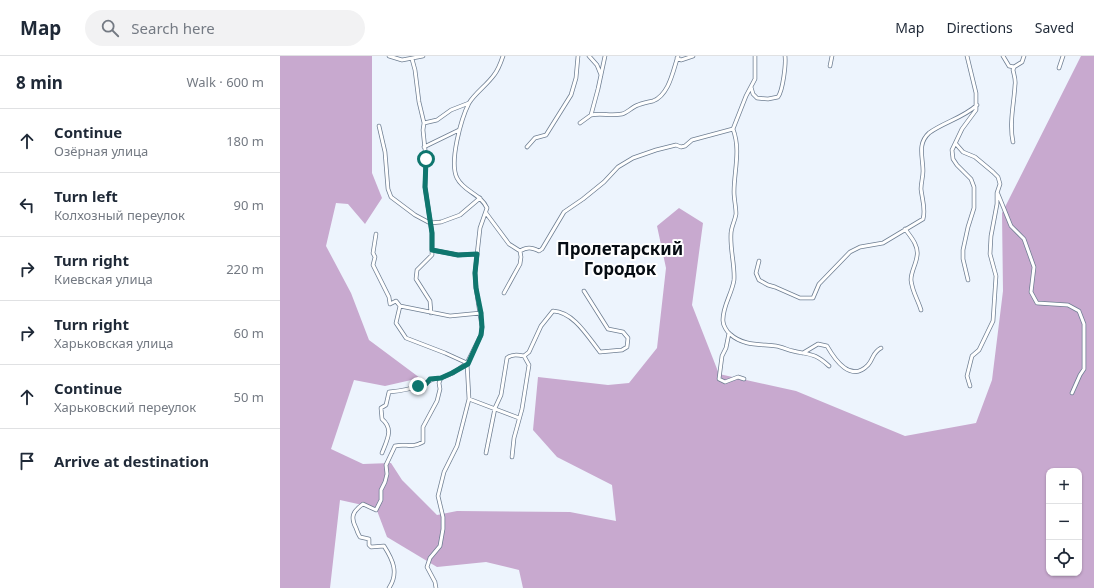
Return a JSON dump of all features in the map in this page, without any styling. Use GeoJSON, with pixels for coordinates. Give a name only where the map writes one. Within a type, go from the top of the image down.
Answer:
{"type":"FeatureCollection","features":[{"type":"Feature","properties":{"kind":"street"},"geometry":{"type":"LineString","coordinates":[[389,56],[402,60],[423,56]]}},
{"type":"Feature","properties":{"kind":"street"},"geometry":{"type":"LineString","coordinates":[[436,588],[435,582],[428,567],[430,558],[440,546],[443,529],[443,517],[438,496],[444,472],[457,446],[469,399],[468,364],[481,335],[482,327],[475,273],[480,228],[487,208],[484,201],[462,186],[456,177],[454,160],[456,142],[469,103],[494,75],[503,56]]}},
{"type":"Feature","properties":{"kind":"street"},"geometry":{"type":"LineString","coordinates":[[527,147],[535,138],[546,134],[570,95],[576,78],[578,56]]}},
{"type":"Feature","properties":{"kind":"street"},"geometry":{"type":"LineString","coordinates":[[589,56],[597,65],[601,75]]}},
{"type":"Feature","properties":{"kind":"street"},"geometry":{"type":"LineString","coordinates":[[591,115],[605,56]]}},
{"type":"Feature","properties":{"kind":"street"},"geometry":{"type":"LineString","coordinates":[[580,123],[591,115],[600,113],[609,115],[623,114],[634,106],[654,100],[662,95],[667,87],[677,57],[680,60],[693,56]]}},
{"type":"Feature","properties":{"kind":"street"},"geometry":{"type":"LineString","coordinates":[[755,56],[755,79],[746,96],[733,129],[736,136],[737,162],[734,192],[736,214],[731,232],[730,244],[734,278],[732,289],[725,306],[723,322],[729,334],[742,342],[749,342],[763,346],[777,346],[793,351],[813,354],[829,366]]}},
{"type":"Feature","properties":{"kind":"street"},"geometry":{"type":"LineString","coordinates":[[751,87],[753,94],[757,98],[768,99],[778,97],[781,93],[786,64],[785,56]]}},
{"type":"Feature","properties":{"kind":"street"},"geometry":{"type":"LineString","coordinates":[[830,66],[832,56]]}},
{"type":"Feature","properties":{"kind":"street"},"geometry":{"type":"LineString","coordinates":[[967,56],[976,93],[977,105],[976,110],[962,129],[952,150],[953,159],[957,165],[966,172],[974,187],[974,208],[963,250],[963,259],[968,280]]}},
{"type":"Feature","properties":{"kind":"street"},"geometry":{"type":"LineString","coordinates":[[1003,56],[1009,66],[1014,67],[1022,62],[1024,56]]}},
{"type":"Feature","properties":{"kind":"street"},"geometry":{"type":"LineString","coordinates":[[1059,68],[1063,56]]}},
{"type":"Feature","properties":{"kind":"street"},"geometry":{"type":"LineString","coordinates":[[412,59],[424,123],[423,130],[426,159],[425,187],[432,233],[432,255],[417,270],[416,279],[430,301],[432,313]]}},
{"type":"Feature","properties":{"kind":"street"},"geometry":{"type":"LineString","coordinates":[[1013,142],[1011,133],[1016,84],[1014,67]]}},
{"type":"Feature","properties":{"kind":"street"},"geometry":{"type":"LineString","coordinates":[[424,123],[437,120],[451,110],[469,103]]}},
{"type":"Feature","properties":{"kind":"street"},"geometry":{"type":"LineString","coordinates":[[759,261],[756,273],[759,280],[800,298],[813,298],[819,284],[850,252],[860,247],[883,243],[923,219],[925,213],[921,188],[923,172],[920,150],[922,143],[928,134],[963,116],[977,105]]}},
{"type":"Feature","properties":{"kind":"street"},"geometry":{"type":"LineString","coordinates":[[379,126],[385,152],[388,189],[392,196],[415,215],[430,223],[441,222],[460,215],[480,198]]}},
{"type":"Feature","properties":{"kind":"street"},"geometry":{"type":"LineString","coordinates":[[520,251],[526,248],[533,248],[539,251],[542,250],[564,212],[604,182],[618,167],[634,158],[656,150],[676,145],[681,147],[686,146],[692,140],[733,129]]}},
{"type":"Feature","properties":{"kind":"street"},"geometry":{"type":"LineString","coordinates":[[424,147],[459,130]]}},
{"type":"Feature","properties":{"kind":"street"},"geometry":{"type":"LineString","coordinates":[[956,144],[963,152],[975,158],[998,177],[1000,184],[997,193],[997,204],[991,236],[990,254],[996,276],[993,321],[979,350],[972,356],[967,376],[970,386]]}},
{"type":"Feature","properties":{"kind":"street"},"geometry":{"type":"LineString","coordinates":[[997,193],[1011,226],[1024,239],[1034,267],[1031,292],[1037,303],[1068,305],[1079,311],[1084,324],[1084,369],[1072,393]]}},
{"type":"Feature","properties":{"kind":"street"},"geometry":{"type":"LineString","coordinates":[[486,213],[509,244],[520,251],[520,264],[504,293]]}},
{"type":"Feature","properties":{"kind":"street"},"geometry":{"type":"LineString","coordinates":[[905,229],[917,246],[918,256],[912,270],[911,280],[921,310]]}},
{"type":"Feature","properties":{"kind":"street"},"geometry":{"type":"LineString","coordinates":[[376,234],[373,253],[375,257],[374,265],[389,297],[390,304],[396,301],[400,306],[450,316],[481,313]]}},
{"type":"Feature","properties":{"kind":"street"},"geometry":{"type":"LineString","coordinates":[[432,250],[458,255],[477,254]]}},
{"type":"Feature","properties":{"kind":"street"},"geometry":{"type":"LineString","coordinates":[[486,452],[495,408],[501,395],[507,358],[515,355],[524,356],[529,352],[541,326],[553,311],[558,311],[572,318],[600,352],[622,350],[627,347],[628,338],[623,332],[608,329],[584,291]]}},
{"type":"Feature","properties":{"kind":"street"},"geometry":{"type":"LineString","coordinates":[[400,306],[396,323],[406,338],[445,353],[468,364]]}},
{"type":"Feature","properties":{"kind":"street"},"geometry":{"type":"LineString","coordinates":[[729,334],[726,348],[722,356],[719,379],[725,382],[738,377],[744,379]]}},
{"type":"Feature","properties":{"kind":"street"},"geometry":{"type":"LineString","coordinates":[[803,353],[818,344],[827,346],[834,358],[844,367],[850,371],[859,371],[867,365],[875,351],[881,348]]}},
{"type":"Feature","properties":{"kind":"street"},"geometry":{"type":"LineString","coordinates":[[512,457],[514,438],[522,409],[529,366],[524,356]]}},
{"type":"Feature","properties":{"kind":"street"},"geometry":{"type":"LineString","coordinates":[[382,453],[389,431],[387,423],[382,418],[382,408],[386,405],[389,392],[405,390],[426,384],[430,379],[441,378],[468,364]]}},
{"type":"Feature","properties":{"kind":"street"},"geometry":{"type":"LineString","coordinates":[[389,588],[394,581],[392,557],[384,546],[371,547],[369,545],[369,539],[360,537],[352,519],[354,512],[363,504],[376,510],[381,500],[382,490],[387,474],[386,465],[395,446],[412,446],[423,442],[423,427],[437,401],[441,378]]}},
{"type":"Feature","properties":{"kind":"street"},"geometry":{"type":"LineString","coordinates":[[469,399],[519,418]]}},
{"type":"Feature","properties":{"kind":"shaded area"},"geometry":{"type":"Polygon","coordinates":[[[280,56],[372,56],[372,173],[382,198],[365,224],[348,204],[336,203],[326,246],[351,293],[369,340],[420,378],[385,386],[354,380],[331,449],[363,464],[391,463],[402,480],[437,515],[457,511],[570,512],[616,521],[612,485],[557,457],[533,430],[538,377],[608,385],[629,383],[657,348],[666,268],[657,226],[679,208],[703,223],[692,305],[719,374],[796,391],[905,436],[976,423],[992,380],[1003,291],[1002,213],[1081,56],[1094,56],[1094,588],[523,588],[519,570],[486,562],[437,567],[387,537],[376,508],[340,500],[330,588],[280,588],[280,56]]]}},
{"type":"Feature","properties":{"kind":"district","name":"Пролетарский Городок"},"geometry":{"type":"Point","coordinates":[620,258]}},
{"type":"Feature","properties":{"kind":"route"},"geometry":{"type":"LineString","coordinates":[[418,386],[426,384],[430,379],[441,378],[468,364],[481,335],[482,327],[476,288],[475,266],[477,254],[458,255],[432,250],[432,233],[425,187],[426,159]]}}]}
